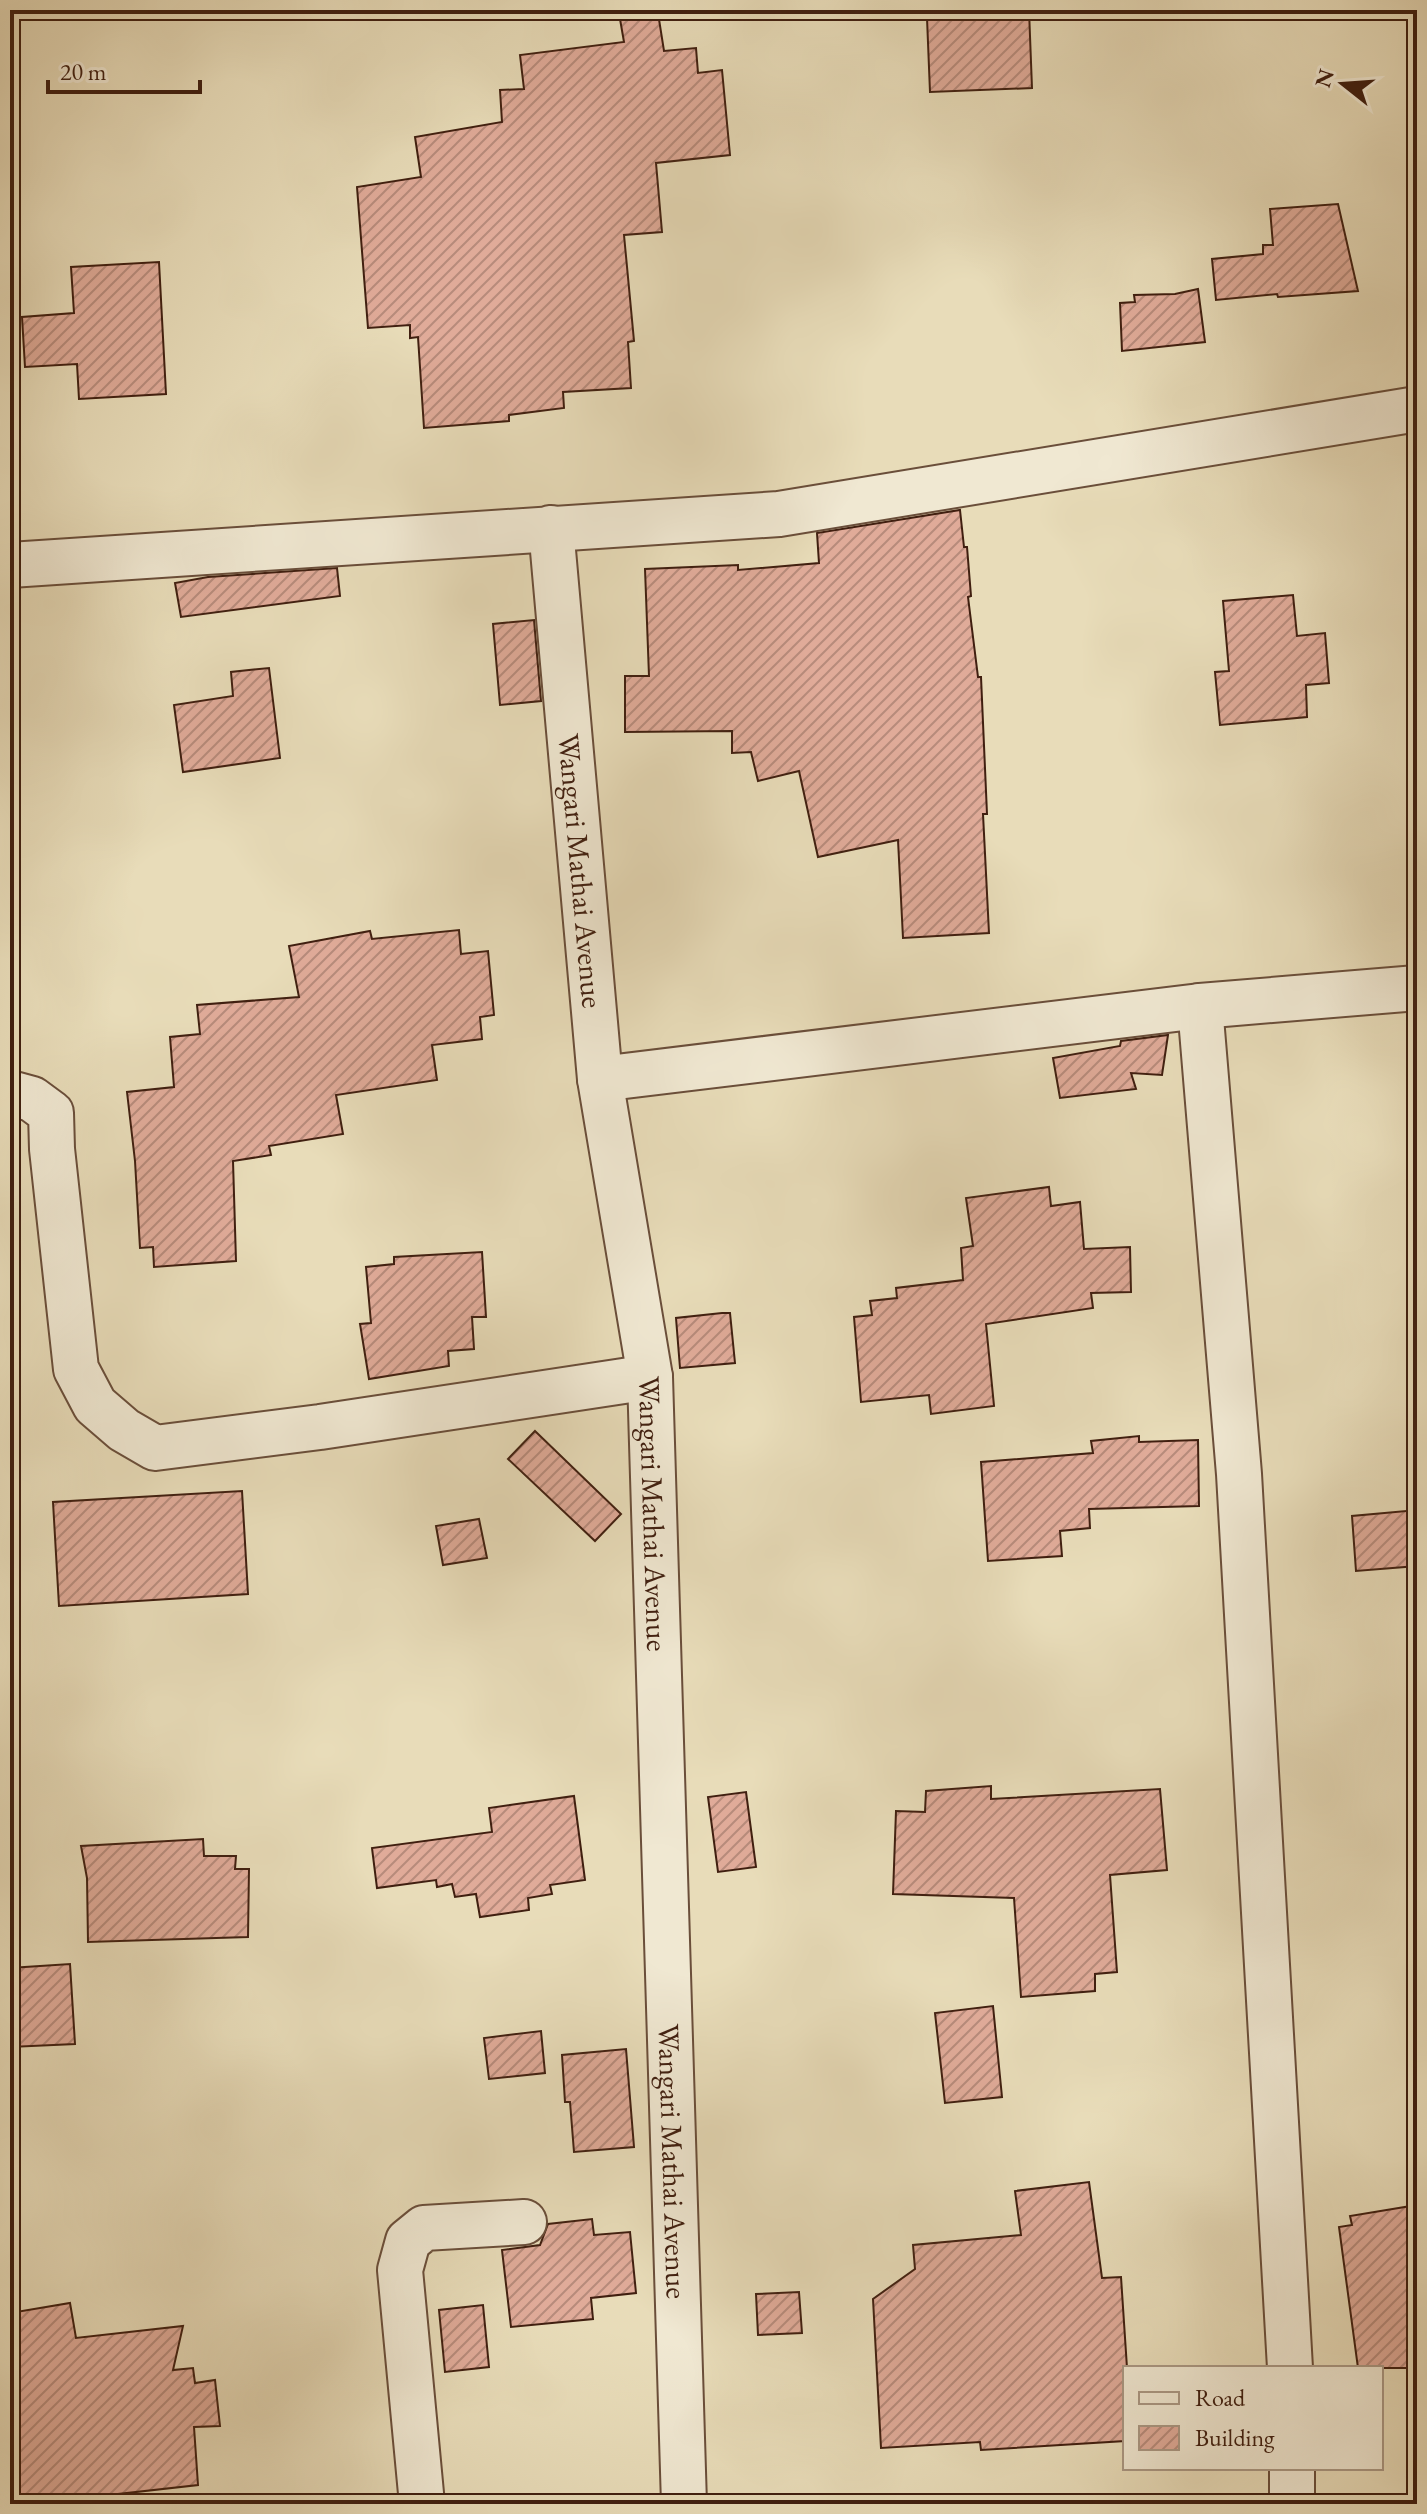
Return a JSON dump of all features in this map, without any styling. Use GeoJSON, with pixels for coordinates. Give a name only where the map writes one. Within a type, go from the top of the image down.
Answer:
{"type":"FeatureCollection","features":[{"type":"Feature","properties":{"kind":"street"},"geometry":{"type":"LineString","coordinates":[[10,565],[779,514],[1417,409]]}},
{"type":"Feature","properties":{"kind":"street","name":"Wangari Mathai Avenue"},"geometry":{"type":"LineString","coordinates":[[551,528],[600,1079],[650,1377],[684,2504]]}},
{"type":"Feature","properties":{"kind":"street"},"geometry":{"type":"LineString","coordinates":[[600,1079],[1200,1006],[1417,988]]}},
{"type":"Feature","properties":{"kind":"street"},"geometry":{"type":"LineString","coordinates":[[1200,1006],[1239,1474],[1290,2366]]}},
{"type":"Feature","properties":{"kind":"street"},"geometry":{"type":"LineString","coordinates":[[10,1093],[32,1099],[51,1113],[52,1149],[76,1369],[95,1405],[124,1430],[155,1448],[336,1425],[650,1377]]}},
{"type":"Feature","properties":{"kind":"street"},"geometry":{"type":"LineString","coordinates":[[422,2504],[400,2270],[408,2241],[424,2228],[524,2222]]}},
{"type":"Feature","properties":{"kind":"street"},"geometry":{"type":"LineString","coordinates":[[1292,2470],[1292,2504]]}},
{"type":"Feature","properties":{"kind":"building"},"geometry":{"type":"Polygon","coordinates":[[[938,10],[1029,10],[1032,88],[930,92],[927,18],[938,18],[938,10]]]}},
{"type":"Feature","properties":{"kind":"building"},"geometry":{"type":"Polygon","coordinates":[[[658,13],[664,51],[696,48],[698,73],[722,70],[730,155],[656,163],[662,232],[624,235],[634,341],[628,342],[631,388],[563,392],[564,408],[509,415],[509,421],[424,428],[418,337],[410,338],[410,325],[368,328],[357,187],[421,177],[415,137],[502,122],[500,90],[524,89],[520,55],[624,42],[620,19],[658,13]]]}},
{"type":"Feature","properties":{"kind":"building"},"geometry":{"type":"Polygon","coordinates":[[[1338,204],[1358,291],[1216,300],[1212,259],[1263,254],[1263,245],[1273,245],[1270,209],[1338,204]]]}},
{"type":"Feature","properties":{"kind":"building"},"geometry":{"type":"Polygon","coordinates":[[[159,262],[166,394],[79,399],[77,364],[25,367],[22,317],[74,313],[71,267],[159,262]]]}},
{"type":"Feature","properties":{"kind":"building"},"geometry":{"type":"Polygon","coordinates":[[[1198,289],[1205,342],[1122,351],[1120,303],[1135,302],[1134,295],[1175,294],[1198,289]]]}},
{"type":"Feature","properties":{"kind":"building"},"geometry":{"type":"Polygon","coordinates":[[[960,510],[964,547],[967,547],[971,596],[968,597],[978,677],[981,677],[989,933],[903,938],[898,840],[818,857],[799,771],[758,781],[751,752],[732,753],[732,731],[625,732],[625,676],[649,676],[645,569],[738,565],[738,570],[819,563],[817,533],[960,510]]]}},
{"type":"Feature","properties":{"kind":"building"},"geometry":{"type":"Polygon","coordinates":[[[337,568],[340,596],[181,617],[175,583],[208,577],[337,568]]]}},
{"type":"Feature","properties":{"kind":"building"},"geometry":{"type":"Polygon","coordinates":[[[1293,595],[1297,636],[1325,633],[1329,683],[1306,685],[1307,717],[1220,725],[1215,672],[1229,671],[1223,601],[1293,595]]]}},
{"type":"Feature","properties":{"kind":"building"},"geometry":{"type":"Polygon","coordinates":[[[534,620],[541,701],[500,705],[493,624],[534,620]]]}},
{"type":"Feature","properties":{"kind":"building"},"geometry":{"type":"Polygon","coordinates":[[[269,668],[280,758],[183,772],[174,705],[233,696],[231,672],[269,668]]]}},
{"type":"Feature","properties":{"kind":"building"},"geometry":{"type":"Polygon","coordinates":[[[459,930],[461,954],[488,951],[494,1015],[480,1017],[482,1039],[432,1045],[437,1080],[336,1095],[343,1134],[269,1146],[271,1155],[233,1161],[236,1261],[154,1267],[153,1247],[140,1248],[127,1092],[174,1087],[170,1037],[200,1034],[197,1005],[299,997],[289,946],[370,931],[372,939],[459,930]]]}},
{"type":"Feature","properties":{"kind":"building"},"geometry":{"type":"Polygon","coordinates":[[[1168,1035],[1162,1075],[1131,1073],[1136,1089],[1060,1098],[1053,1058],[1120,1046],[1121,1041],[1168,1035]]]}},
{"type":"Feature","properties":{"kind":"building"},"geometry":{"type":"Polygon","coordinates":[[[1049,1187],[1051,1206],[1080,1202],[1084,1249],[1130,1247],[1131,1292],[1091,1293],[1093,1308],[986,1324],[994,1406],[931,1414],[929,1395],[861,1402],[854,1317],[872,1315],[870,1301],[897,1298],[896,1288],[963,1280],[961,1248],[973,1246],[966,1198],[1049,1187]]]}},
{"type":"Feature","properties":{"kind":"building"},"geometry":{"type":"Polygon","coordinates":[[[482,1252],[486,1317],[472,1317],[474,1349],[448,1351],[449,1366],[369,1379],[360,1324],[371,1323],[366,1267],[394,1264],[394,1257],[482,1252]]]}},
{"type":"Feature","properties":{"kind":"building"},"geometry":{"type":"Polygon","coordinates":[[[730,1313],[735,1363],[680,1368],[676,1318],[730,1313]]]}},
{"type":"Feature","properties":{"kind":"building"},"geometry":{"type":"Polygon","coordinates":[[[535,1431],[621,1514],[595,1541],[508,1459],[535,1431]]]}},
{"type":"Feature","properties":{"kind":"building"},"geometry":{"type":"Polygon","coordinates":[[[1139,1436],[1139,1442],[1198,1440],[1199,1506],[1089,1509],[1090,1528],[1060,1531],[1062,1556],[988,1561],[981,1462],[1093,1453],[1091,1441],[1139,1436]]]}},
{"type":"Feature","properties":{"kind":"building"},"geometry":{"type":"Polygon","coordinates":[[[242,1491],[248,1594],[59,1606],[53,1502],[242,1491]]]}},
{"type":"Feature","properties":{"kind":"building"},"geometry":{"type":"Polygon","coordinates":[[[1417,1510],[1417,1566],[1356,1571],[1352,1516],[1417,1510]]]}},
{"type":"Feature","properties":{"kind":"building"},"geometry":{"type":"Polygon","coordinates":[[[479,1519],[487,1558],[443,1565],[436,1526],[479,1519]]]}},
{"type":"Feature","properties":{"kind":"building"},"geometry":{"type":"Polygon","coordinates":[[[991,1786],[991,1799],[1160,1789],[1167,1870],[1110,1875],[1117,1972],[1095,1974],[1095,1991],[1021,1997],[1014,1898],[893,1894],[896,1811],[925,1812],[926,1791],[991,1786]]]}},
{"type":"Feature","properties":{"kind":"building"},"geometry":{"type":"Polygon","coordinates":[[[746,1792],[756,1867],[718,1872],[708,1797],[746,1792]]]}},
{"type":"Feature","properties":{"kind":"building"},"geometry":{"type":"Polygon","coordinates":[[[574,1796],[585,1880],[550,1885],[552,1894],[528,1898],[529,1910],[480,1917],[476,1894],[455,1897],[452,1884],[437,1887],[436,1880],[377,1888],[372,1848],[492,1832],[489,1808],[574,1796]]]}},
{"type":"Feature","properties":{"kind":"building"},"geometry":{"type":"Polygon","coordinates":[[[203,1839],[204,1856],[236,1856],[235,1869],[249,1869],[248,1937],[88,1942],[87,1878],[81,1846],[203,1839]]]}},
{"type":"Feature","properties":{"kind":"building"},"geometry":{"type":"Polygon","coordinates":[[[70,1964],[75,2044],[10,2047],[10,1968],[70,1964]]]}},
{"type":"Feature","properties":{"kind":"building"},"geometry":{"type":"Polygon","coordinates":[[[993,2006],[1002,2097],[945,2103],[935,2013],[993,2006]]]}},
{"type":"Feature","properties":{"kind":"building"},"geometry":{"type":"Polygon","coordinates":[[[541,2031],[545,2073],[489,2079],[484,2038],[541,2031]]]}},
{"type":"Feature","properties":{"kind":"building"},"geometry":{"type":"Polygon","coordinates":[[[626,2049],[634,2147],[574,2152],[570,2102],[565,2102],[562,2055],[626,2049]]]}},
{"type":"Feature","properties":{"kind":"building"},"geometry":{"type":"Polygon","coordinates":[[[1089,2182],[1102,2278],[1121,2277],[1127,2366],[1123,2366],[1123,2441],[981,2450],[980,2442],[881,2448],[873,2299],[915,2269],[913,2245],[1021,2235],[1015,2191],[1089,2182]]]}},
{"type":"Feature","properties":{"kind":"building"},"geometry":{"type":"Polygon","coordinates":[[[1417,2205],[1417,2306],[1412,2307],[1416,2368],[1358,2366],[1339,2227],[1352,2225],[1350,2216],[1417,2205]]]}},
{"type":"Feature","properties":{"kind":"building"},"geometry":{"type":"Polygon","coordinates":[[[592,2219],[594,2235],[630,2232],[636,2293],[591,2298],[593,2319],[511,2327],[502,2250],[540,2245],[548,2224],[592,2219]]]}},
{"type":"Feature","properties":{"kind":"building"},"geometry":{"type":"Polygon","coordinates":[[[799,2292],[802,2333],[758,2335],[756,2294],[799,2292]]]}},
{"type":"Feature","properties":{"kind":"building"},"geometry":{"type":"Polygon","coordinates":[[[70,2303],[76,2338],[183,2326],[173,2370],[193,2368],[195,2383],[215,2380],[220,2426],[194,2427],[198,2485],[74,2499],[74,2502],[10,2504],[10,2313],[70,2303]]]}},
{"type":"Feature","properties":{"kind":"building"},"geometry":{"type":"Polygon","coordinates":[[[483,2305],[489,2367],[445,2372],[439,2310],[483,2305]]]}}]}
